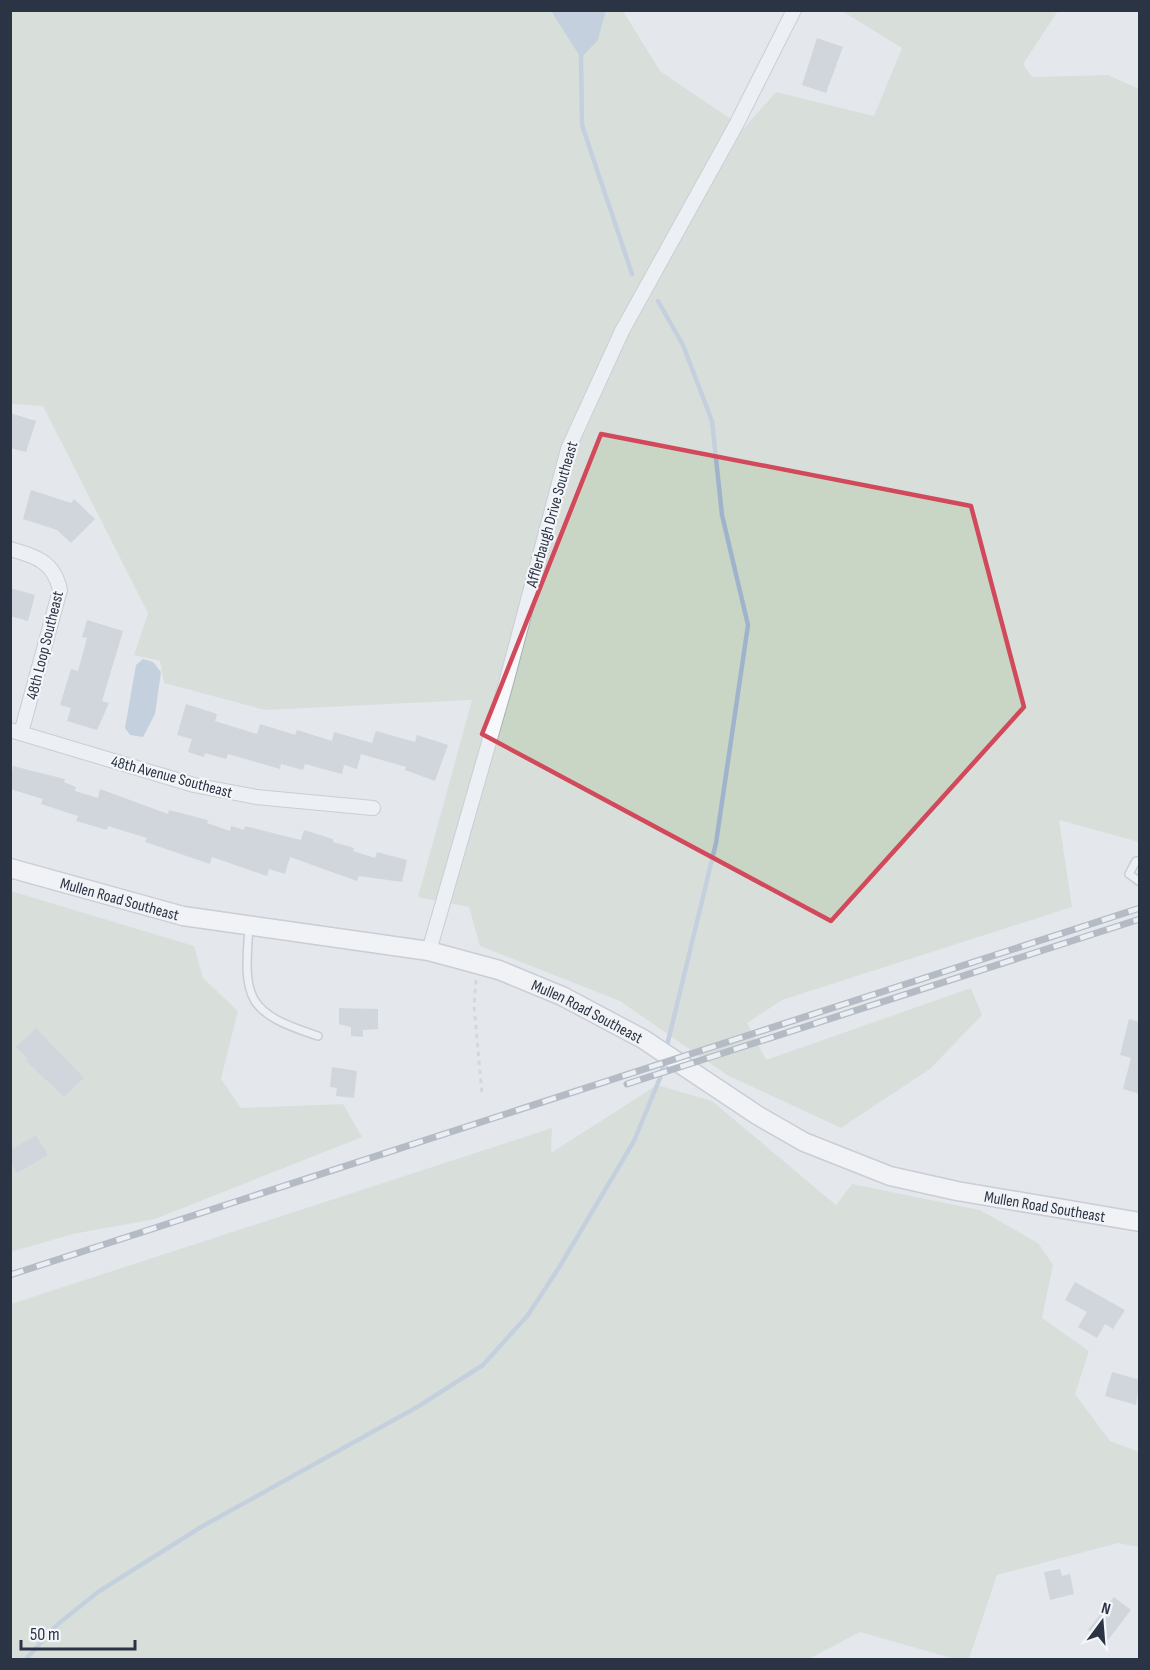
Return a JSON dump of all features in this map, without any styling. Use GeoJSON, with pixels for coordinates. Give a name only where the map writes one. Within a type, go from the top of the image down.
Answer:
{"type":"FeatureCollection","features":[{"type":"Feature","properties":{"kind":"street","name":"Afflerbaugh Drive Southeast"},"geometry":{"type":"LineString","coordinates":[[429,951],[506,683],[567,449],[622,331],[736,125],[794,10]]}},
{"type":"Feature","properties":{"kind":"street","name":"48th Loop Southeast"},"geometry":{"type":"LineString","coordinates":[[10,549],[36,556],[52,567],[60,590],[16,732]]}},
{"type":"Feature","properties":{"kind":"street","name":"48th Avenue Southeast"},"geometry":{"type":"LineString","coordinates":[[16,732],[194,785],[256,796],[373,808]]}},
{"type":"Feature","properties":{"kind":"street","name":"Mullen Road Southeast"},"geometry":{"type":"LineString","coordinates":[[10,868],[148,909],[249,928],[429,951],[478,963],[562,996],[621,1026],[804,1142],[890,1176],[957,1191],[1140,1222]]}},
{"type":"Feature","properties":{"kind":"lane"},"geometry":{"type":"LineString","coordinates":[[1140,861],[1136,861],[1129,874],[1140,882]]}},
{"type":"Feature","properties":{"kind":"lane"},"geometry":{"type":"LineString","coordinates":[[249,928],[246,965],[252,1000],[272,1018],[318,1036]]}},
{"type":"Feature","properties":{"kind":"path"},"geometry":{"type":"LineString","coordinates":[[478,963],[474,1006],[482,1094]]}},
{"type":"Feature","properties":{"kind":"highlighted area"},"geometry":{"type":"Polygon","coordinates":[[[601,434],[971,506],[1024,707],[831,921],[482,734],[601,434]]]}},
{"type":"Feature","properties":{"kind":"green space"},"geometry":{"type":"Polygon","coordinates":[[[11,11],[551,11],[552,14],[598,40],[606,11],[623,11],[660,71],[744,128],[776,92],[874,116],[902,48],[842,11],[1058,11],[1023,64],[1032,77],[1108,75],[1139,89],[1139,842],[1059,820],[1072,907],[782,1000],[747,1023],[766,1060],[971,988],[982,1015],[930,1069],[841,1128],[727,1075],[620,1001],[480,946],[469,907],[418,897],[472,700],[265,710],[164,683],[160,661],[134,655],[148,613],[43,406],[11,404],[11,11]]]}},
{"type":"Feature","properties":{"kind":"green space"},"geometry":{"type":"Polygon","coordinates":[[[11,891],[194,946],[203,978],[238,1011],[221,1079],[241,1108],[343,1104],[362,1137],[155,1219],[73,1234],[11,1252],[11,891]]]}},
{"type":"Feature","properties":{"kind":"green space"},"geometry":{"type":"Polygon","coordinates":[[[657,1085],[712,1101],[836,1205],[852,1184],[980,1210],[1038,1243],[1053,1265],[1042,1318],[1089,1351],[1075,1394],[1110,1441],[1139,1452],[1139,1547],[1118,1543],[997,1575],[969,1659],[955,1659],[860,1632],[807,1660],[11,1659],[11,1304],[552,1128],[551,1153],[657,1085]]]}},
{"type":"Feature","properties":{"kind":"water"},"geometry":{"type":"Polygon","coordinates":[[[551,11],[606,11],[598,40],[581,58],[551,11]]]}},
{"type":"Feature","properties":{"kind":"water"},"geometry":{"type":"Polygon","coordinates":[[[143,659],[153,662],[161,672],[155,714],[143,737],[130,735],[125,728],[136,665],[143,659]]]}},
{"type":"Feature","properties":{"kind":"building"},"geometry":{"type":"Polygon","coordinates":[[[817,38],[843,47],[826,93],[802,85],[817,38]]]}},
{"type":"Feature","properties":{"kind":"building"},"geometry":{"type":"Polygon","coordinates":[[[10,413],[36,421],[26,452],[10,448],[10,413]]]}},
{"type":"Feature","properties":{"kind":"building"},"geometry":{"type":"Polygon","coordinates":[[[31,490],[71,503],[74,499],[95,519],[71,543],[57,530],[23,519],[31,490]]]}},
{"type":"Feature","properties":{"kind":"building"},"geometry":{"type":"Polygon","coordinates":[[[10,588],[35,595],[28,621],[10,616],[10,588]]]}},
{"type":"Feature","properties":{"kind":"building"},"geometry":{"type":"Polygon","coordinates":[[[87,620],[123,631],[102,701],[109,703],[97,730],[67,721],[71,708],[60,705],[71,669],[78,671],[87,638],[82,637],[87,620]]]}},
{"type":"Feature","properties":{"kind":"building"},"geometry":{"type":"Polygon","coordinates":[[[186,704],[217,714],[215,721],[257,734],[260,724],[295,735],[297,730],[332,741],[334,732],[372,743],[376,731],[415,742],[417,735],[448,745],[435,781],[405,770],[406,767],[361,754],[357,769],[344,765],[342,774],[305,764],[303,770],[281,764],[280,769],[228,754],[226,759],[205,753],[204,757],[188,752],[192,739],[177,735],[186,704]]]}},
{"type":"Feature","properties":{"kind":"building"},"geometry":{"type":"Polygon","coordinates":[[[13,766],[65,779],[64,782],[76,787],[75,791],[98,798],[100,789],[168,814],[169,810],[208,820],[207,823],[230,831],[231,826],[244,830],[245,826],[301,840],[304,830],[333,839],[333,842],[354,848],[353,851],[375,858],[377,852],[407,860],[402,882],[359,876],[357,881],[290,857],[285,874],[269,869],[267,876],[212,857],[210,864],[145,842],[147,838],[108,826],[107,830],[76,821],[78,816],[41,804],[43,799],[10,789],[13,766]]]}},
{"type":"Feature","properties":{"kind":"building"},"geometry":{"type":"Polygon","coordinates":[[[339,1008],[378,1009],[378,1029],[363,1030],[363,1037],[351,1036],[351,1027],[339,1024],[339,1008]]]}},
{"type":"Feature","properties":{"kind":"building"},"geometry":{"type":"Polygon","coordinates":[[[1129,1019],[1140,1022],[1140,1094],[1123,1089],[1131,1058],[1120,1055],[1129,1019]]]}},
{"type":"Feature","properties":{"kind":"building"},"geometry":{"type":"Polygon","coordinates":[[[36,1028],[84,1078],[64,1097],[26,1061],[28,1059],[16,1047],[36,1028]]]}},
{"type":"Feature","properties":{"kind":"building"},"geometry":{"type":"Polygon","coordinates":[[[332,1067],[357,1071],[354,1098],[336,1096],[337,1088],[330,1087],[332,1067]]]}},
{"type":"Feature","properties":{"kind":"building"},"geometry":{"type":"Polygon","coordinates":[[[36,1135],[48,1155],[17,1173],[10,1161],[10,1150],[36,1135]]]}},
{"type":"Feature","properties":{"kind":"building"},"geometry":{"type":"Polygon","coordinates":[[[1075,1282],[1125,1310],[1113,1329],[1105,1324],[1097,1338],[1078,1327],[1087,1312],[1065,1300],[1075,1282]]]}},
{"type":"Feature","properties":{"kind":"building"},"geometry":{"type":"Polygon","coordinates":[[[1112,1372],[1140,1380],[1136,1405],[1105,1396],[1112,1372]]]}},
{"type":"Feature","properties":{"kind":"building"},"geometry":{"type":"Polygon","coordinates":[[[1060,1569],[1062,1576],[1070,1574],[1074,1594],[1050,1600],[1044,1572],[1060,1569]]]}},
{"type":"Feature","properties":{"kind":"building"},"geometry":{"type":"Polygon","coordinates":[[[1114,1597],[1131,1610],[1105,1644],[1088,1630],[1114,1597]]]}},
{"type":"Feature","properties":{"kind":"waterway"},"geometry":{"type":"LineString","coordinates":[[581,54],[582,125],[632,274]]}},
{"type":"Feature","properties":{"kind":"waterway"},"geometry":{"type":"LineString","coordinates":[[658,301],[683,345],[712,421],[722,515],[748,625],[716,843],[666,1050]]}},
{"type":"Feature","properties":{"kind":"waterway"},"geometry":{"type":"LineString","coordinates":[[25,1660],[58,1624],[98,1592],[201,1527],[419,1406],[483,1365],[528,1315],[560,1266],[634,1141],[660,1078],[665,1058]]}},
{"type":"Feature","properties":{"kind":"railway"},"geometry":{"type":"LineString","coordinates":[[10,1275],[1140,908]]}},
{"type":"Feature","properties":{"kind":"railway"},"geometry":{"type":"LineString","coordinates":[[627,1084],[1140,919]]}}]}
